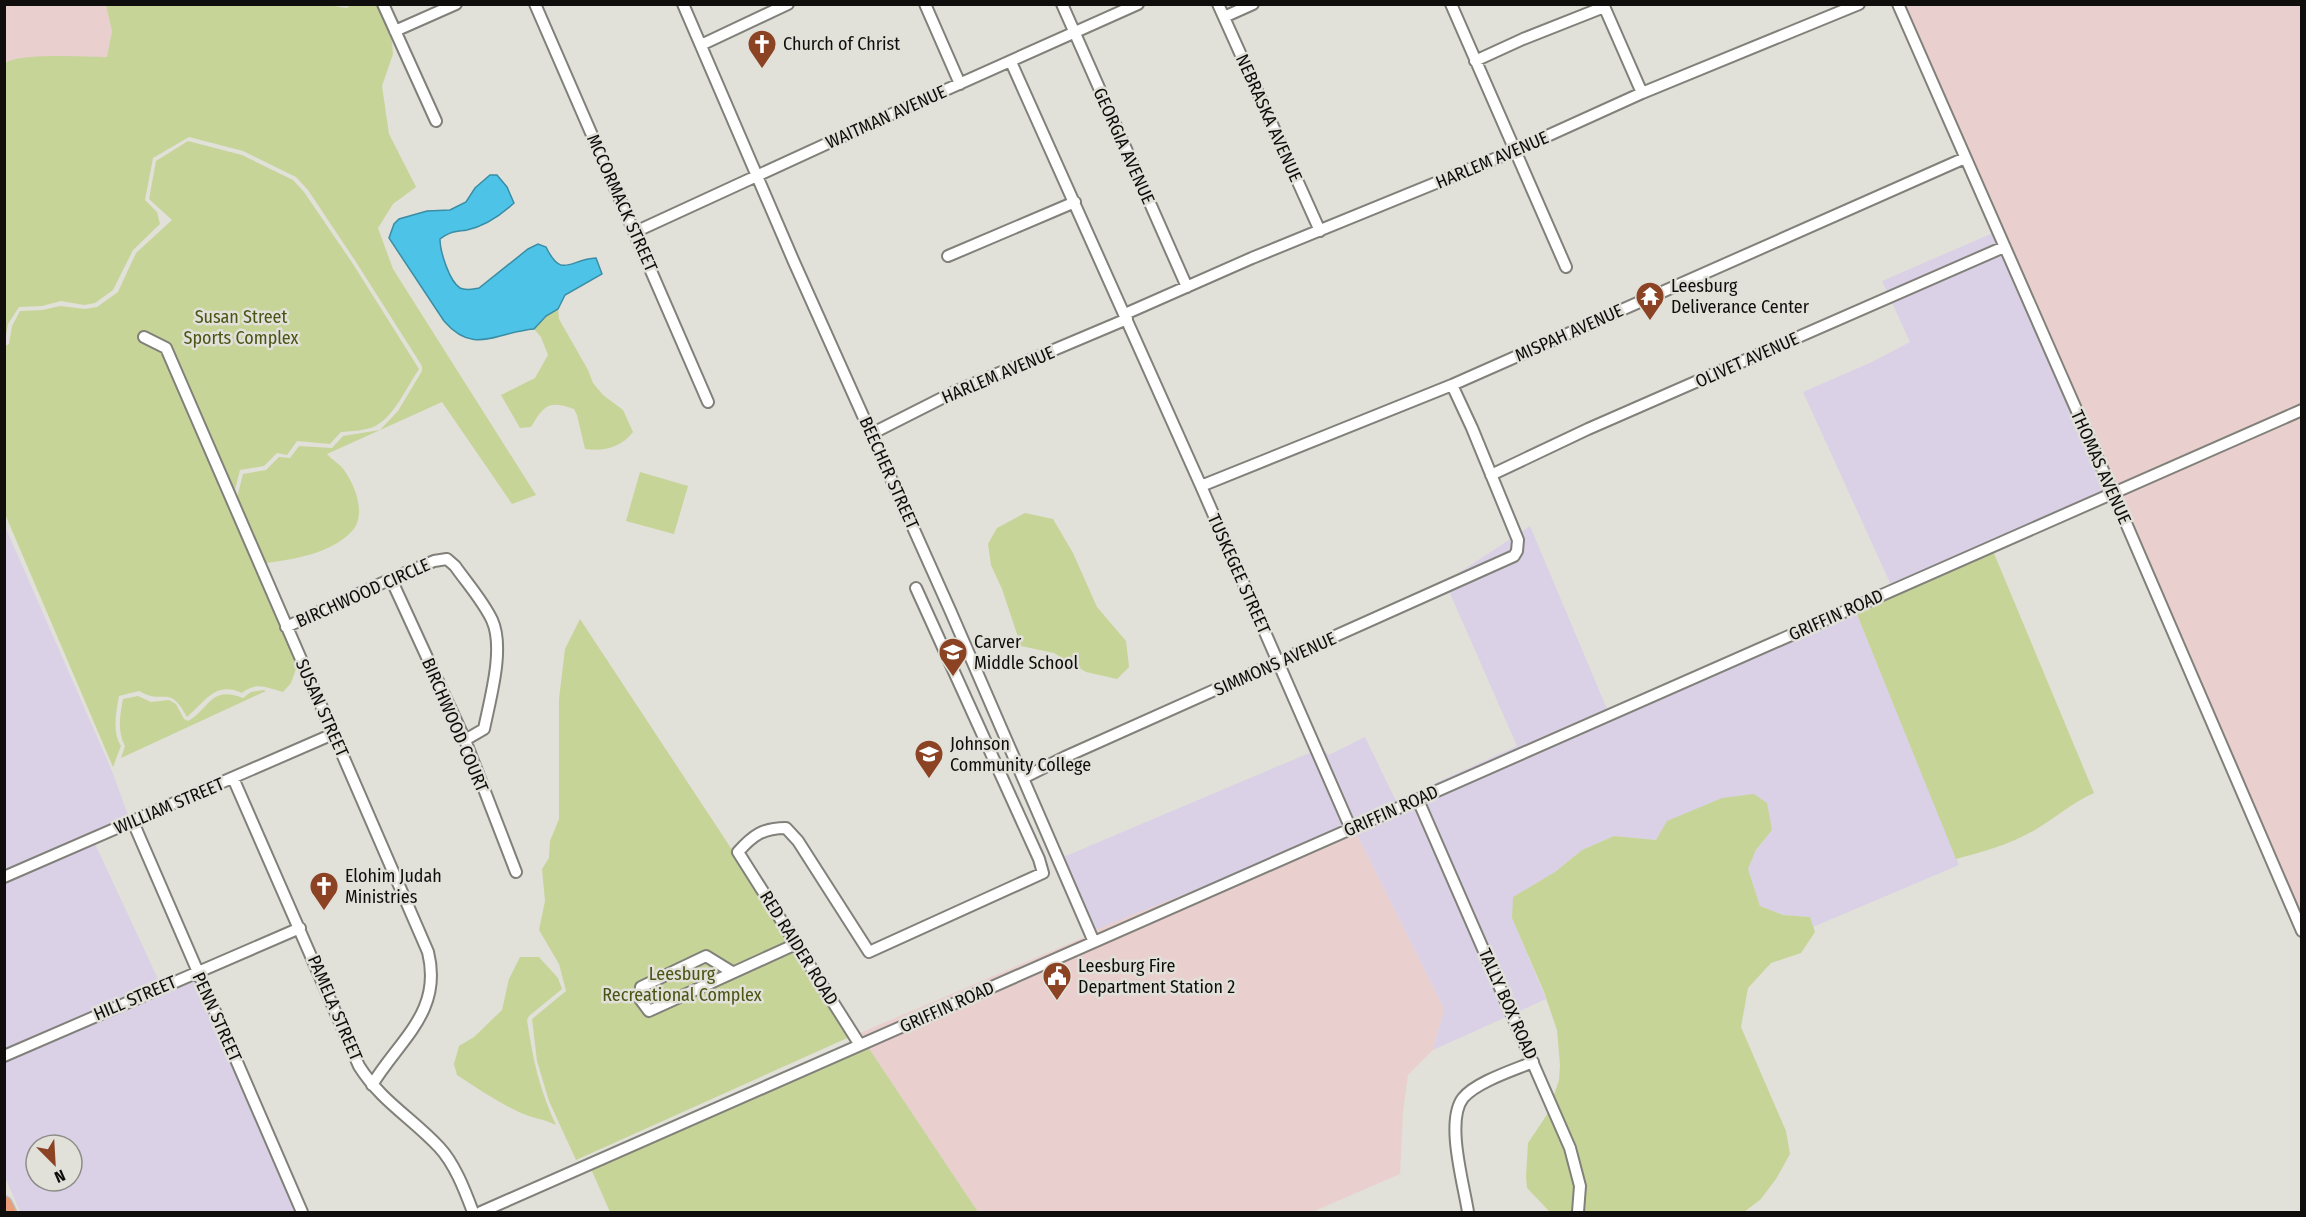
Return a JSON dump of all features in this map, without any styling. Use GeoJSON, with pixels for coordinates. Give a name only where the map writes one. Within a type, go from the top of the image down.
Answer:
{"type":"FeatureCollection","features":[{"type":"Feature","properties":{"kind":"highway"},"geometry":{"type":"LineString","coordinates":[[4,1204],[8,1212]]}},
{"type":"Feature","properties":{"kind":"street"},"geometry":{"type":"LineString","coordinates":[[383,4],[436,121]]}},
{"type":"Feature","properties":{"kind":"street"},"geometry":{"type":"LineString","coordinates":[[395,31],[456,4]]}},
{"type":"Feature","properties":{"kind":"street","name":"MCCORMACK STREET"},"geometry":{"type":"LineString","coordinates":[[535,4],[708,402]]}},
{"type":"Feature","properties":{"kind":"street","name":"BEECHER STREET"},"geometry":{"type":"LineString","coordinates":[[683,4],[1094,942]]}},
{"type":"Feature","properties":{"kind":"street"},"geometry":{"type":"LineString","coordinates":[[701,45],[788,4]]}},
{"type":"Feature","properties":{"kind":"street"},"geometry":{"type":"LineString","coordinates":[[925,4],[960,84]]}},
{"type":"Feature","properties":{"kind":"street","name":"GEORGIA AVENUE"},"geometry":{"type":"LineString","coordinates":[[1062,4],[1187,287]]}},
{"type":"Feature","properties":{"kind":"street","name":"WAITMAN AVENUE"},"geometry":{"type":"LineString","coordinates":[[635,232],[755,178],[756,175],[1138,4]]}},
{"type":"Feature","properties":{"kind":"street","name":"NEBRASKA AVENUE"},"geometry":{"type":"LineString","coordinates":[[1218,4],[1320,231]]}},
{"type":"Feature","properties":{"kind":"street"},"geometry":{"type":"LineString","coordinates":[[1224,17],[1254,4]]}},
{"type":"Feature","properties":{"kind":"street"},"geometry":{"type":"LineString","coordinates":[[1450,4],[1566,267]]}},
{"type":"Feature","properties":{"kind":"street","name":"HARLEM AVENUE"},"geometry":{"type":"LineString","coordinates":[[871,434],[954,392],[1252,258],[1514,152],[1642,93],[1859,4]]}},
{"type":"Feature","properties":{"kind":"street","name":"THOMAS AVENUE"},"geometry":{"type":"LineString","coordinates":[[1898,4],[2113,493],[2301,931]]}},
{"type":"Feature","properties":{"kind":"street"},"geometry":{"type":"LineString","coordinates":[[1475,61],[1604,6],[1642,93]]}},
{"type":"Feature","properties":{"kind":"street","name":"TUSKEGEE STREET"},"geometry":{"type":"LineString","coordinates":[[1011,62],[1126,316],[1352,829]]}},
{"type":"Feature","properties":{"kind":"street","name":"MISPAH AVENUE"},"geometry":{"type":"LineString","coordinates":[[1201,486],[1452,385],[1965,158]]}},
{"type":"Feature","properties":{"kind":"street"},"geometry":{"type":"LineString","coordinates":[[948,256],[1075,202]]}},
{"type":"Feature","properties":{"kind":"street","name":"OLIVET AVENUE"},"geometry":{"type":"LineString","coordinates":[[1491,475],[1588,429],[2004,247]]}},
{"type":"Feature","properties":{"kind":"street","name":"SUSAN STREET"},"geometry":{"type":"LineString","coordinates":[[144,337],[166,348],[286,627],[382,842],[430,960],[430,991],[420,1019],[412,1034],[372,1085]]}},
{"type":"Feature","properties":{"kind":"street"},"geometry":{"type":"LineString","coordinates":[[1452,385],[1491,475]]}},
{"type":"Feature","properties":{"kind":"street","name":"GRIFFIN ROAD"},"geometry":{"type":"LineString","coordinates":[[481,1212],[2301,410]]}},
{"type":"Feature","properties":{"kind":"street","name":"SIMMONS AVENUE"},"geometry":{"type":"LineString","coordinates":[[1023,778],[1065,757],[1510,560],[1517,551],[1518,543],[1491,475]]}},
{"type":"Feature","properties":{"kind":"street","name":"BIRCHWOOD CIRCLE"},"geometry":{"type":"LineString","coordinates":[[286,627],[391,579],[434,561],[447,559],[456,566],[492,620],[497,640],[492,689],[484,729],[465,740]]}},
{"type":"Feature","properties":{"kind":"street","name":"BIRCHWOOD COURT"},"geometry":{"type":"LineString","coordinates":[[391,579],[465,740],[516,872]]}},
{"type":"Feature","properties":{"kind":"street","name":"RED RAIDER ROAD"},"geometry":{"type":"LineString","coordinates":[[860,1045],[738,852],[751,838],[771,828],[786,828],[798,841],[869,952],[1043,873],[1039,859],[916,588]]}},
{"type":"Feature","properties":{"kind":"street","name":"WILLIAM STREET"},"geometry":{"type":"LineString","coordinates":[[4,877],[333,734]]}},
{"type":"Feature","properties":{"kind":"street","name":"PAMELA STREET"},"geometry":{"type":"LineString","coordinates":[[233,778],[359,1066],[372,1085],[397,1111],[446,1155],[473,1212]]}},
{"type":"Feature","properties":{"kind":"street","name":"TALLY BOX ROAD"},"geometry":{"type":"LineString","coordinates":[[1418,800],[1576,1166],[1580,1186],[1578,1212]]}},
{"type":"Feature","properties":{"kind":"street","name":"PENN STREET"},"geometry":{"type":"LineString","coordinates":[[133,822],[302,1212]]}},
{"type":"Feature","properties":{"kind":"street","name":"HILL STREET"},"geometry":{"type":"LineString","coordinates":[[4,1056],[300,928]]}},
{"type":"Feature","properties":{"kind":"street"},"geometry":{"type":"LineString","coordinates":[[732,972],[706,956],[641,987],[639,999],[649,1011],[796,944]]}},
{"type":"Feature","properties":{"kind":"street"},"geometry":{"type":"LineString","coordinates":[[1468,1212],[1456,1138],[1456,1114],[1460,1104],[1468,1093],[1480,1086],[1533,1062]]}},
{"type":"Feature","properties":{"kind":"shaded area"},"geometry":{"type":"Polygon","coordinates":[[[5,5],[106,5],[112,31],[107,57],[34,57],[5,64],[5,5]]]}},
{"type":"Feature","properties":{"kind":"shaded area"},"geometry":{"type":"Polygon","coordinates":[[[1903,5],[2301,5],[2301,404],[2115,486],[1903,5]]]}},
{"type":"Feature","properties":{"kind":"shaded area"},"geometry":{"type":"Polygon","coordinates":[[[1993,233],[2106,490],[1891,585],[1803,392],[1872,362],[1910,342],[1882,281],[1993,233]]]}},
{"type":"Feature","properties":{"kind":"shaded area"},"geometry":{"type":"Polygon","coordinates":[[[2301,416],[2301,919],[2119,496],[2301,416]]]}},
{"type":"Feature","properties":{"kind":"shaded area"},"geometry":{"type":"Polygon","coordinates":[[[4,524],[112,771],[128,815],[90,833],[158,979],[194,969],[305,1212],[20,1212],[5,1177],[4,524]]]}},
{"type":"Feature","properties":{"kind":"shaded area"},"geometry":{"type":"Polygon","coordinates":[[[1530,526],[1607,709],[1250,868],[1093,931],[1061,858],[1321,748],[1329,755],[1365,737],[1396,801],[1517,746],[1445,582],[1530,526]]]}},
{"type":"Feature","properties":{"kind":"shaded area"},"geometry":{"type":"Polygon","coordinates":[[[1856,612],[1959,865],[1813,927],[1810,917],[1783,915],[1760,906],[1748,869],[1756,850],[1772,830],[1656,840],[1614,836],[1582,850],[1555,872],[1512,918],[1546,999],[1433,1050],[1444,1009],[1356,833],[1856,612]]]}},
{"type":"Feature","properties":{"kind":"shaded area"},"geometry":{"type":"Polygon","coordinates":[[[1356,833],[1444,1009],[1433,1050],[1408,1075],[1403,1111],[1400,1174],[1312,1212],[978,1212],[868,1047],[1356,833]]]}},
{"type":"Feature","properties":{"kind":"shaded area"},"geometry":{"type":"Polygon","coordinates":[[[1250,868],[863,1038],[860,1033],[1094,933],[1093,931],[1250,868]]]}},
{"type":"Feature","properties":{"kind":"green space"},"geometry":{"type":"Polygon","coordinates":[[[321,4],[347,8],[350,5],[384,5],[391,31],[393,54],[382,86],[389,134],[416,187],[393,204],[378,228],[393,269],[536,495],[512,504],[442,402],[327,454],[348,476],[358,500],[359,517],[352,531],[334,545],[312,554],[265,563],[284,612],[236,502],[243,474],[266,470],[279,457],[290,458],[299,446],[332,448],[343,436],[380,430],[398,411],[422,371],[422,366],[308,190],[296,177],[243,151],[189,137],[153,158],[145,200],[157,212],[160,224],[133,250],[113,290],[95,303],[84,305],[61,301],[42,306],[19,307],[8,324],[5,341],[4,64],[12,60],[37,57],[107,57],[112,31],[106,5],[321,4]]]}},
{"type":"Feature","properties":{"kind":"green space","name":"Susan Street Sports Complex"},"geometry":{"type":"Polygon","coordinates":[[[188,141],[242,155],[293,180],[304,192],[353,264],[419,369],[395,408],[377,425],[364,430],[341,432],[330,444],[297,441],[287,455],[277,453],[264,466],[240,470],[232,502],[300,658],[291,683],[283,692],[257,686],[242,693],[225,689],[218,691],[187,717],[181,707],[171,698],[155,697],[139,691],[119,696],[116,734],[121,746],[113,767],[5,514],[4,347],[9,344],[12,326],[20,311],[43,310],[60,306],[85,309],[97,307],[118,292],[136,253],[172,220],[149,199],[156,161],[188,141]]]}},
{"type":"Feature","properties":{"kind":"green space"},"geometry":{"type":"Polygon","coordinates":[[[558,309],[559,319],[593,383],[603,395],[623,410],[633,432],[618,445],[599,450],[585,449],[577,415],[574,409],[566,406],[548,406],[531,427],[520,428],[501,395],[535,378],[548,355],[541,337],[534,329],[546,316],[558,309]]]}},
{"type":"Feature","properties":{"kind":"green space"},"geometry":{"type":"Polygon","coordinates":[[[640,472],[688,486],[674,534],[626,521],[640,472]]]}},
{"type":"Feature","properties":{"kind":"green space"},"geometry":{"type":"Polygon","coordinates":[[[1025,513],[1053,519],[1073,553],[1097,607],[1126,641],[1129,667],[1117,679],[1086,672],[1054,653],[1021,646],[1002,589],[991,565],[988,544],[997,528],[1025,513]]]}},
{"type":"Feature","properties":{"kind":"green space"},"geometry":{"type":"Polygon","coordinates":[[[1993,551],[2094,793],[2026,835],[1997,847],[1956,859],[1856,612],[1993,551]]]}},
{"type":"Feature","properties":{"kind":"green space","name":"Leesburg Recreational Complex"},"geometry":{"type":"Polygon","coordinates":[[[580,619],[854,1035],[576,1160],[549,1101],[537,1061],[532,1019],[566,991],[559,964],[539,930],[545,901],[542,869],[549,858],[550,841],[559,819],[559,699],[565,649],[580,619]]]}},
{"type":"Feature","properties":{"kind":"green space"},"geometry":{"type":"Polygon","coordinates":[[[266,691],[121,758],[125,746],[120,729],[123,699],[138,696],[151,702],[169,700],[176,704],[184,719],[188,721],[217,696],[224,694],[243,698],[251,692],[266,691]]]}},
{"type":"Feature","properties":{"kind":"green space"},"geometry":{"type":"Polygon","coordinates":[[[1754,794],[1767,803],[1772,830],[1756,850],[1748,869],[1760,906],[1783,915],[1810,917],[1815,932],[1801,953],[1771,963],[1748,988],[1741,1027],[1786,1131],[1790,1154],[1776,1179],[1760,1200],[1744,1212],[1550,1212],[1527,1188],[1526,1176],[1528,1143],[1548,1113],[1559,1080],[1557,1030],[1544,992],[1512,918],[1513,897],[1555,872],[1582,850],[1614,836],[1656,840],[1667,821],[1722,798],[1754,794]]]}},
{"type":"Feature","properties":{"kind":"green space"},"geometry":{"type":"Polygon","coordinates":[[[520,957],[539,957],[558,978],[562,989],[527,1020],[537,1074],[556,1125],[524,1114],[495,1099],[457,1075],[454,1064],[459,1046],[474,1037],[502,1010],[509,979],[520,957]]]}},
{"type":"Feature","properties":{"kind":"green space"},"geometry":{"type":"Polygon","coordinates":[[[868,1047],[978,1212],[610,1212],[591,1169],[868,1047]]]}},
{"type":"Feature","properties":{"kind":"water"},"geometry":{"type":"Polygon","coordinates":[[[490,175],[497,175],[507,187],[514,203],[487,223],[450,233],[440,239],[446,265],[452,279],[460,288],[467,290],[479,288],[528,249],[538,244],[546,247],[557,263],[562,265],[596,258],[602,274],[565,295],[558,309],[546,316],[534,329],[476,340],[455,332],[444,321],[389,238],[394,224],[399,219],[427,211],[450,210],[466,202],[475,188],[490,175]]]}},
{"type":"Feature","properties":{"kind":"place","name":"Church of Christ"},"geometry":{"type":"Point","coordinates":[762,70]}},
{"type":"Feature","properties":{"kind":"place","name":"Leesburg Deliverance Center"},"geometry":{"type":"Point","coordinates":[1650,322]}},
{"type":"Feature","properties":{"kind":"place","name":"Carver Middle School"},"geometry":{"type":"Point","coordinates":[953,678]}},
{"type":"Feature","properties":{"kind":"place","name":"Johnson Community College"},"geometry":{"type":"Point","coordinates":[929,780]}},
{"type":"Feature","properties":{"kind":"place","name":"Elohim Judah Ministries"},"geometry":{"type":"Point","coordinates":[324,912]}},
{"type":"Feature","properties":{"kind":"place","name":"Leesburg Fire Department Station 2"},"geometry":{"type":"Point","coordinates":[1057,1002]}}]}
